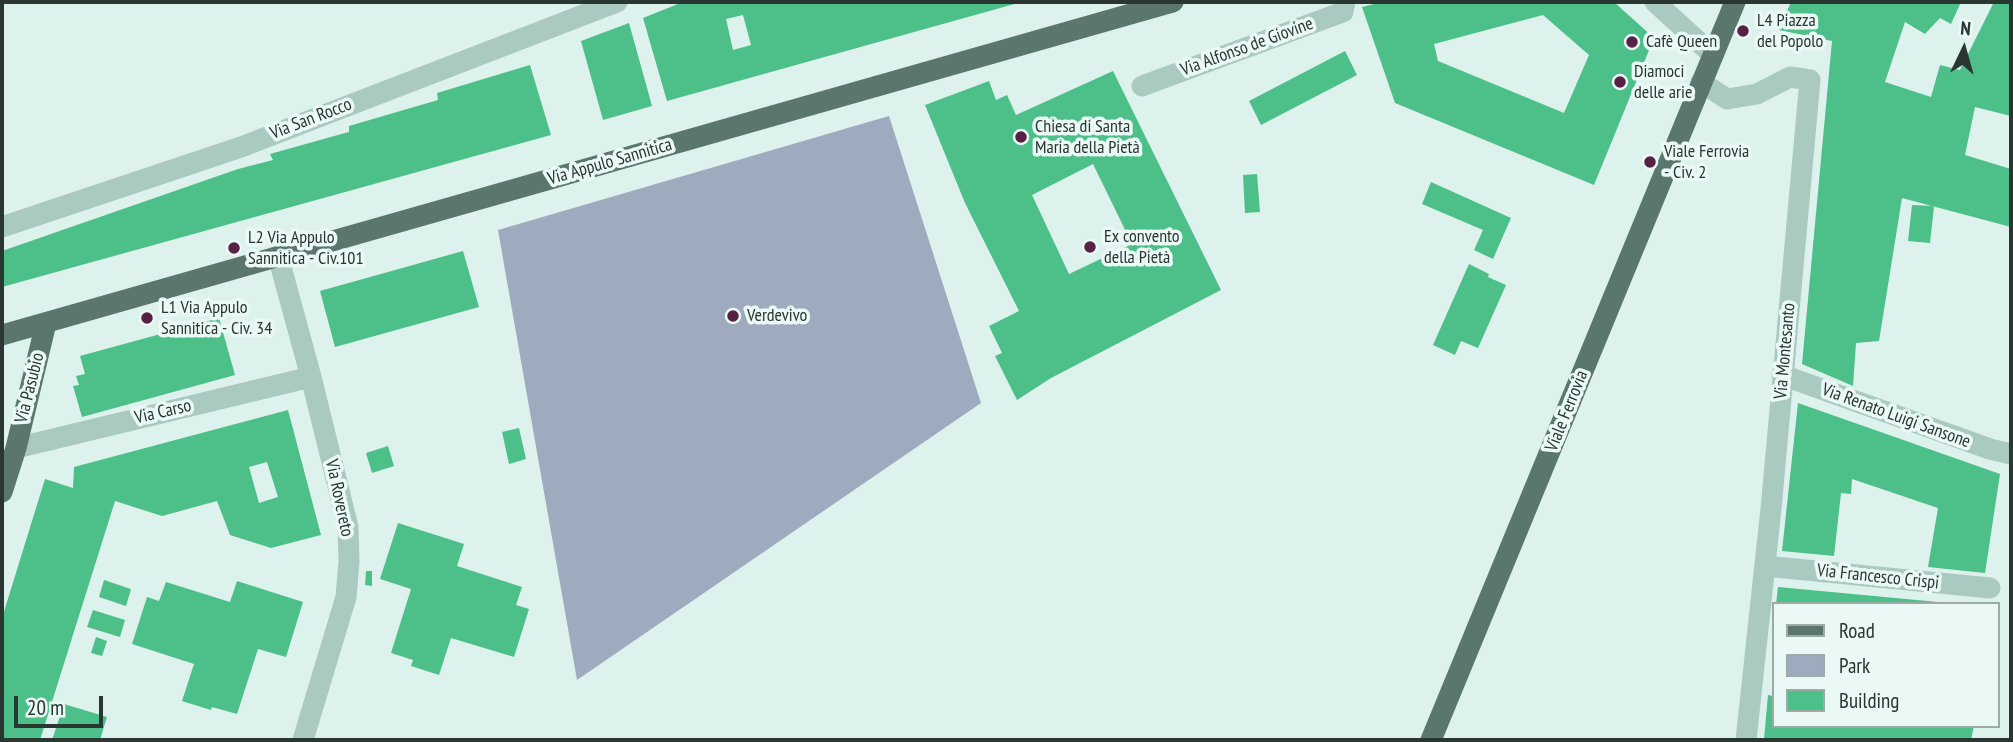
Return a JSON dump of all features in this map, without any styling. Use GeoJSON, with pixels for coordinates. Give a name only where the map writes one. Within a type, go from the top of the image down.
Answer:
{"type":"FeatureCollection","features":[{"type":"Feature","properties":{"kind":"main road","name":"Via Appulo Sannitica"},"geometry":{"type":"LineString","coordinates":[[46,323],[1174,2]]}},
{"type":"Feature","properties":{"kind":"main road","name":"Viale Ferrovia"},"geometry":{"type":"LineString","coordinates":[[1431,740],[1735,2]]}},
{"type":"Feature","properties":{"kind":"main road"},"geometry":{"type":"LineString","coordinates":[[2,335],[46,323]]}},
{"type":"Feature","properties":{"kind":"main road","name":"Via Pasubio"},"geometry":{"type":"LineString","coordinates":[[2,492],[16,447],[46,323]]}},
{"type":"Feature","properties":{"kind":"street","name":"Via San Rocco"},"geometry":{"type":"LineString","coordinates":[[2,227],[241,146],[617,2]]}},
{"type":"Feature","properties":{"kind":"street","name":"Via Alfonso de Giovine"},"geometry":{"type":"LineString","coordinates":[[1142,86],[1343,12],[1345,2]]}},
{"type":"Feature","properties":{"kind":"street"},"geometry":{"type":"LineString","coordinates":[[1655,2],[1713,55]]}},
{"type":"Feature","properties":{"kind":"street","name":"Via Montesanto"},"geometry":{"type":"LineString","coordinates":[[1701,82],[1727,99],[1757,94],[1790,77],[1810,80],[1765,566],[1746,740]]}},
{"type":"Feature","properties":{"kind":"street","name":"Via Rovereto"},"geometry":{"type":"LineString","coordinates":[[278,257],[348,527],[346,597],[303,740]]}},
{"type":"Feature","properties":{"kind":"street","name":"Via Renato Luigi Sansone"},"geometry":{"type":"LineString","coordinates":[[1782,375],[1990,449],[2011,454]]}},
{"type":"Feature","properties":{"kind":"street","name":"Via Carso"},"geometry":{"type":"LineString","coordinates":[[16,447],[311,377]]}},
{"type":"Feature","properties":{"kind":"street","name":"Via Francesco Crispi"},"geometry":{"type":"LineString","coordinates":[[1765,566],[1990,588]]}},
{"type":"Feature","properties":{"kind":"green space","name":"Verdevivo"},"geometry":{"type":"Polygon","coordinates":[[[889,116],[981,403],[577,680],[498,230],[889,116]]]}},
{"type":"Feature","properties":{"kind":"building"},"geometry":{"type":"Polygon","coordinates":[[[683,2],[1018,2],[667,101],[643,18],[683,2]],[[743,15],[726,19],[733,50],[751,45],[743,15]]]}},
{"type":"Feature","properties":{"kind":"building"},"geometry":{"type":"Polygon","coordinates":[[[1382,2],[1614,2],[1654,38],[1594,185],[1395,103],[1362,7],[1382,2]],[[1543,15],[1434,44],[1438,61],[1564,113],[1589,55],[1543,15]]]}},
{"type":"Feature","properties":{"kind":"building"},"geometry":{"type":"Polygon","coordinates":[[[1791,2],[1961,2],[1951,24],[1940,18],[1925,34],[1905,22],[1885,82],[1931,97],[1940,65],[1960,70],[1994,2],[2011,2],[2011,116],[1975,107],[1965,155],[2011,169],[2011,227],[1902,198],[1879,341],[1856,343],[1853,386],[1802,364],[1832,41],[1779,30],[1791,2]]]}},
{"type":"Feature","properties":{"kind":"building"},"geometry":{"type":"Polygon","coordinates":[[[629,23],[652,106],[603,120],[581,41],[629,23]]]}},
{"type":"Feature","properties":{"kind":"building"},"geometry":{"type":"Polygon","coordinates":[[[1345,51],[1357,75],[1261,125],[1249,101],[1345,51]]]}},
{"type":"Feature","properties":{"kind":"building"},"geometry":{"type":"Polygon","coordinates":[[[530,65],[551,135],[2,287],[2,251],[238,169],[273,160],[270,154],[349,132],[349,126],[438,100],[437,93],[530,65]]]}},
{"type":"Feature","properties":{"kind":"building","name":"Ex convento della Pietà"},"geometry":{"type":"Polygon","coordinates":[[[1113,71],[1221,290],[1051,378],[1017,400],[995,356],[1002,353],[989,326],[1019,311],[965,203],[925,105],[989,81],[996,100],[1007,95],[1016,115],[1113,71]],[[1093,164],[1032,195],[1069,274],[1132,244],[1093,164]]]}},
{"type":"Feature","properties":{"kind":"building"},"geometry":{"type":"Polygon","coordinates":[[[1257,174],[1260,212],[1245,213],[1243,175],[1257,174]]]}},
{"type":"Feature","properties":{"kind":"building"},"geometry":{"type":"Polygon","coordinates":[[[1431,182],[1511,218],[1493,259],[1474,250],[1483,230],[1422,204],[1431,182]]]}},
{"type":"Feature","properties":{"kind":"building"},"geometry":{"type":"Polygon","coordinates":[[[1912,205],[1934,206],[1930,243],[1908,241],[1912,205]]]}},
{"type":"Feature","properties":{"kind":"building"},"geometry":{"type":"Polygon","coordinates":[[[463,251],[479,307],[335,347],[320,291],[463,251]]]}},
{"type":"Feature","properties":{"kind":"building"},"geometry":{"type":"Polygon","coordinates":[[[1469,264],[1506,285],[1478,348],[1461,341],[1455,355],[1433,345],[1469,264]]]}},
{"type":"Feature","properties":{"kind":"building"},"geometry":{"type":"Polygon","coordinates":[[[219,318],[235,375],[82,417],[73,386],[79,385],[76,376],[85,374],[80,356],[219,318]]]}},
{"type":"Feature","properties":{"kind":"building"},"geometry":{"type":"Polygon","coordinates":[[[1798,403],[2000,474],[1985,573],[1928,567],[1938,508],[1852,479],[1851,494],[1841,493],[1834,556],[1782,551],[1798,403]]]}},
{"type":"Feature","properties":{"kind":"building"},"geometry":{"type":"Polygon","coordinates":[[[288,410],[321,535],[271,548],[230,535],[217,501],[162,516],[115,501],[40,740],[2,740],[2,618],[45,479],[73,488],[74,467],[288,410]],[[267,462],[249,467],[259,503],[278,497],[267,462]]]}},
{"type":"Feature","properties":{"kind":"building"},"geometry":{"type":"Polygon","coordinates":[[[519,428],[526,459],[509,464],[502,432],[519,428]]]}},
{"type":"Feature","properties":{"kind":"building"},"geometry":{"type":"Polygon","coordinates":[[[388,446],[394,466],[372,473],[366,453],[388,446]]]}},
{"type":"Feature","properties":{"kind":"building"},"geometry":{"type":"Polygon","coordinates":[[[398,523],[464,544],[457,566],[522,587],[516,605],[529,609],[514,657],[451,638],[439,675],[411,666],[413,660],[391,653],[411,589],[380,579],[398,523]]]}},
{"type":"Feature","properties":{"kind":"building"},"geometry":{"type":"Polygon","coordinates":[[[366,571],[372,571],[372,586],[365,585],[366,571]]]}},
{"type":"Feature","properties":{"kind":"building"},"geometry":{"type":"Polygon","coordinates":[[[104,580],[131,589],[126,606],[99,597],[104,580]]]}},
{"type":"Feature","properties":{"kind":"building"},"geometry":{"type":"Polygon","coordinates":[[[237,581],[303,602],[286,657],[258,649],[237,714],[182,701],[194,664],[132,644],[147,597],[159,601],[166,582],[230,602],[237,581]]]}},
{"type":"Feature","properties":{"kind":"building"},"geometry":{"type":"Polygon","coordinates":[[[1778,587],[1938,602],[1776,602],[1778,587]]]}},
{"type":"Feature","properties":{"kind":"building"},"geometry":{"type":"Polygon","coordinates":[[[93,610],[125,620],[120,637],[87,627],[93,610]]]}},
{"type":"Feature","properties":{"kind":"building"},"geometry":{"type":"Polygon","coordinates":[[[96,637],[107,641],[102,656],[91,653],[96,637]]]}},
{"type":"Feature","properties":{"kind":"building"},"geometry":{"type":"Polygon","coordinates":[[[1768,695],[1772,696],[1772,728],[1974,728],[1971,740],[1764,739],[1768,695]]]}},
{"type":"Feature","properties":{"kind":"building"},"geometry":{"type":"Polygon","coordinates":[[[64,704],[107,717],[100,740],[52,740],[64,704]]]}},
{"type":"Feature","properties":{"kind":"place","name":"L4 Piazza del Popolo"},"geometry":{"type":"Point","coordinates":[1743,31]}},
{"type":"Feature","properties":{"kind":"place","name":"Cafè Queen"},"geometry":{"type":"Point","coordinates":[1632,42]}},
{"type":"Feature","properties":{"kind":"place","name":"Diamoci delle arie"},"geometry":{"type":"Point","coordinates":[1620,82]}},
{"type":"Feature","properties":{"kind":"place","name":"Chiesa di Santa Maria della Pietà"},"geometry":{"type":"Point","coordinates":[1021,137]}},
{"type":"Feature","properties":{"kind":"place","name":"Viale Ferrovia - Civ. 2"},"geometry":{"type":"Point","coordinates":[1650,162]}},
{"type":"Feature","properties":{"kind":"place","name":"Ex convento della Pietà"},"geometry":{"type":"Point","coordinates":[1090,247]}},
{"type":"Feature","properties":{"kind":"place","name":"L2 Via Appulo Sannitica - Civ.101"},"geometry":{"type":"Point","coordinates":[234,248]}},
{"type":"Feature","properties":{"kind":"place","name":"Verdevivo"},"geometry":{"type":"Point","coordinates":[733,316]}},
{"type":"Feature","properties":{"kind":"place","name":"L1 Via Appulo Sannitica - Civ. 34"},"geometry":{"type":"Point","coordinates":[147,318]}}]}
